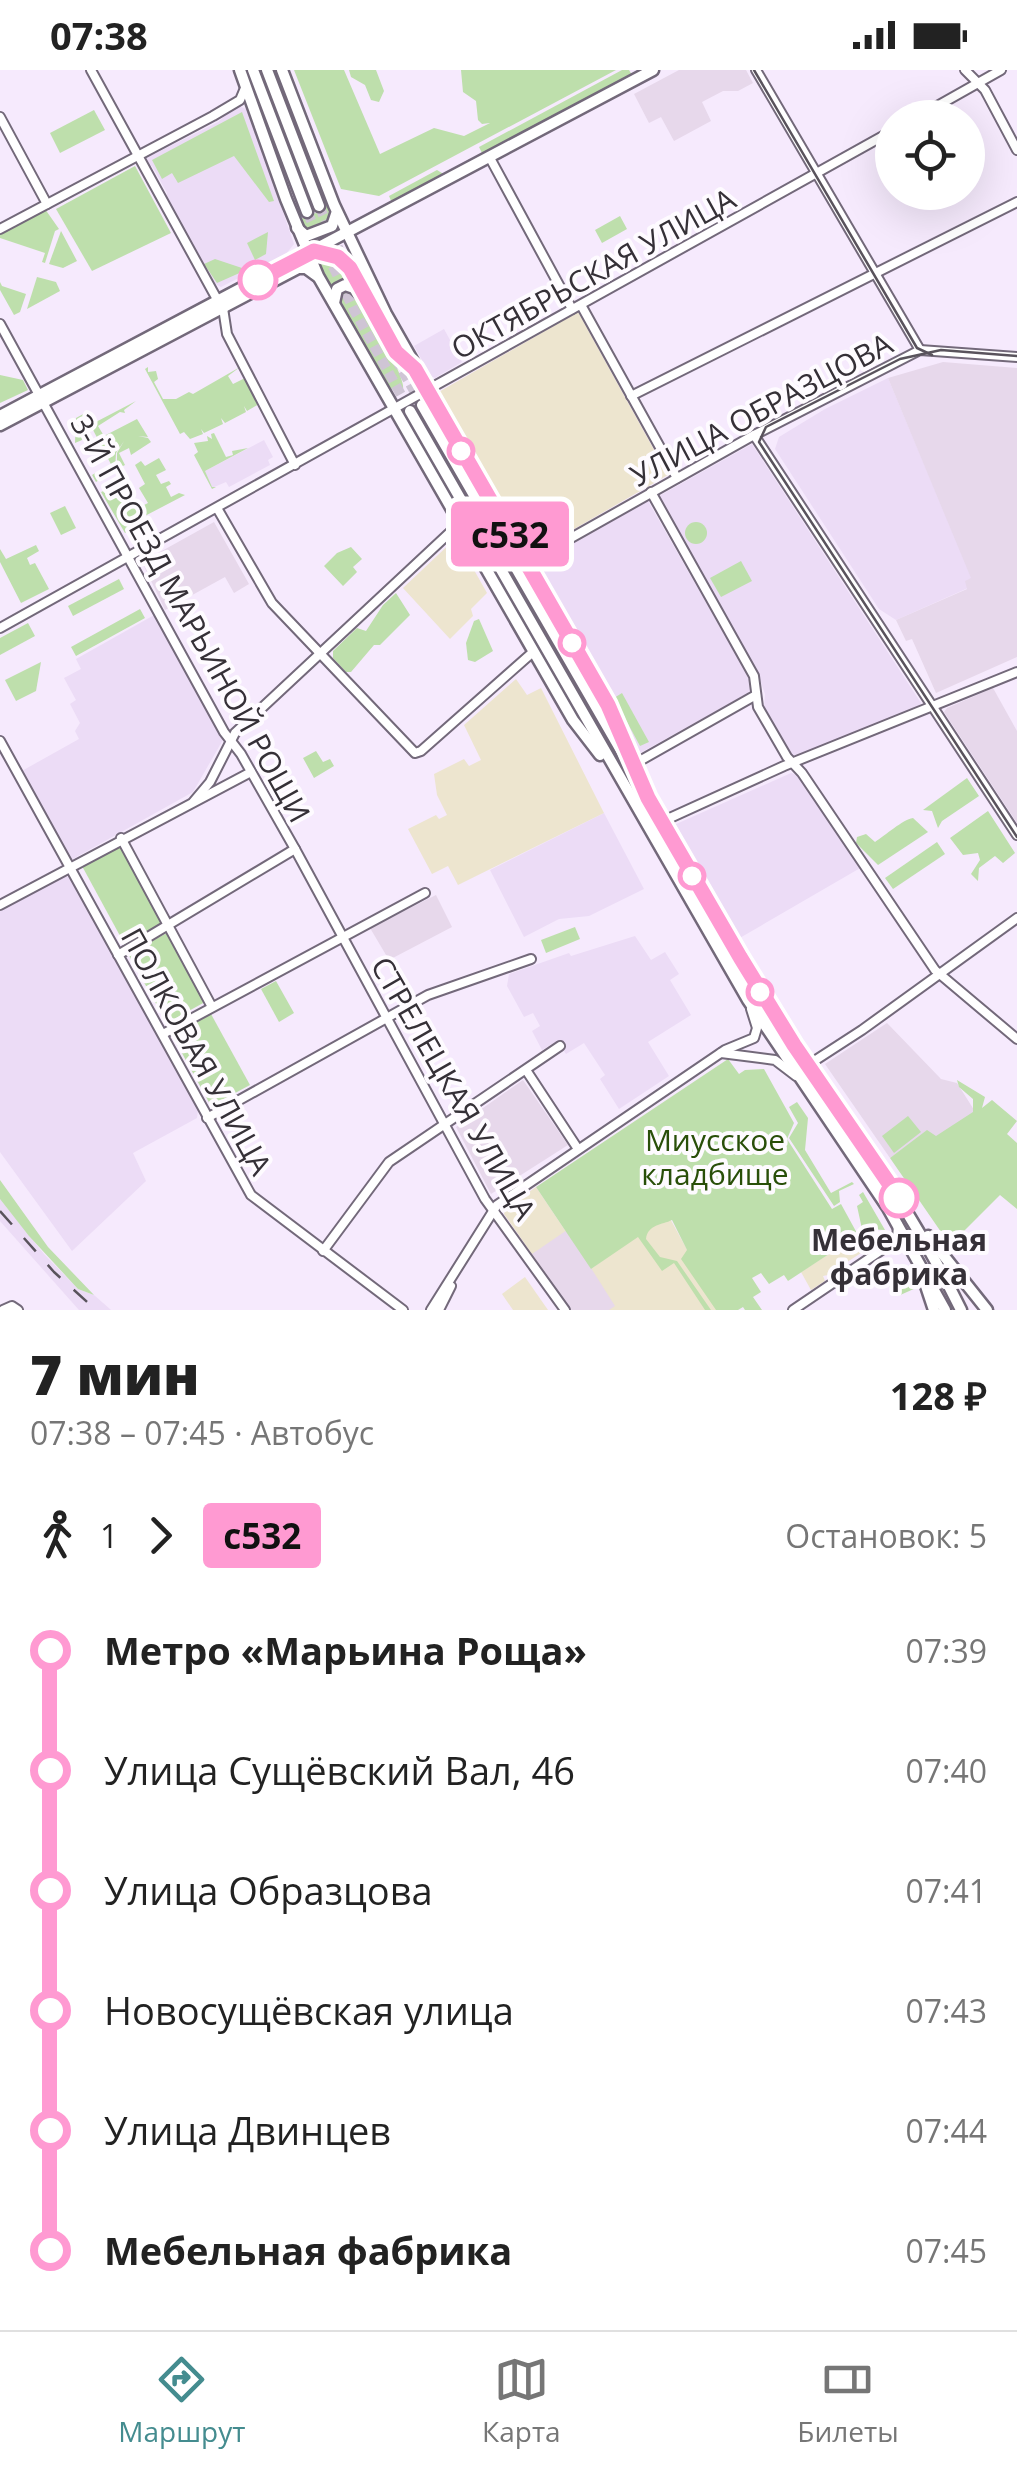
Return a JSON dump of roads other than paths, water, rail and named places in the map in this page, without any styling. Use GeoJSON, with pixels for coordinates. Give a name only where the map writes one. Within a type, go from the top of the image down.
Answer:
{"type":"FeatureCollection","features":[{"type":"Feature","properties":{"kind":"main road"},"geometry":{"type":"LineString","coordinates":[[253,70],[307,212]]}},
{"type":"Feature","properties":{"kind":"main road"},"geometry":{"type":"LineString","coordinates":[[267,70],[319,206]]}},
{"type":"Feature","properties":{"kind":"main road"},"geometry":{"type":"LineString","coordinates":[[282,70],[334,206],[415,369],[608,705],[648,798]]}},
{"type":"Feature","properties":{"kind":"main road"},"geometry":{"type":"LineString","coordinates":[[0,425],[41,399],[653,70]]}},
{"type":"Feature","properties":{"kind":"main road"},"geometry":{"type":"LineString","coordinates":[[241,76],[296,228],[340,318],[579,729],[620,780]]}},
{"type":"Feature","properties":{"kind":"main road"},"geometry":{"type":"LineString","coordinates":[[296,228],[310,236],[332,226],[336,221],[334,206]]}},
{"type":"Feature","properties":{"kind":"main road"},"geometry":{"type":"LineString","coordinates":[[311,253],[332,254],[345,262],[396,352],[415,369]]}},
{"type":"Feature","properties":{"kind":"main road"},"geometry":{"type":"LineString","coordinates":[[220,304],[298,268],[318,276]]}},
{"type":"Feature","properties":{"kind":"main road"},"geometry":{"type":"LineString","coordinates":[[340,318],[334,300],[341,286],[354,288],[372,308]]}},
{"type":"Feature","properties":{"kind":"main road"},"geometry":{"type":"LineString","coordinates":[[0,416],[41,399]]}},
{"type":"Feature","properties":{"kind":"main road"},"geometry":{"type":"LineString","coordinates":[[422,405],[761,992],[905,1208],[964,1310]]}},
{"type":"Feature","properties":{"kind":"main road"},"geometry":{"type":"LineString","coordinates":[[410,411],[748,1000],[896,1221],[945,1310]]}},
{"type":"Feature","properties":{"kind":"main road"},"geometry":{"type":"LineString","coordinates":[[905,1208],[987,1310]]}},
{"type":"Feature","properties":{"kind":"main road"},"geometry":{"type":"LineString","coordinates":[[904,1235],[935,1310]]}},
{"type":"Feature","properties":{"kind":"street"},"geometry":{"type":"LineString","coordinates":[[91,70],[220,304],[227,334],[295,465]]}},
{"type":"Feature","properties":{"kind":"street"},"geometry":{"type":"LineString","coordinates":[[756,70],[920,350]]}},
{"type":"Feature","properties":{"kind":"street"},"geometry":{"type":"LineString","coordinates":[[965,70],[985,90],[1017,150]]}},
{"type":"Feature","properties":{"kind":"street"},"geometry":{"type":"LineString","coordinates":[[947,100],[1002,70]]}},
{"type":"Feature","properties":{"kind":"street"},"geometry":{"type":"LineString","coordinates":[[0,229],[240,100],[244,92],[241,76]]}},
{"type":"Feature","properties":{"kind":"street"},"geometry":{"type":"LineString","coordinates":[[0,117],[48,204]]}},
{"type":"Feature","properties":{"kind":"street","name":"ОКТЯБРЬСКАЯ УЛИЦА"},"geometry":{"type":"LineString","coordinates":[[0,628],[875,141]]}},
{"type":"Feature","properties":{"kind":"street"},"geometry":{"type":"LineString","coordinates":[[490,158],[677,478]]}},
{"type":"Feature","properties":{"kind":"street"},"geometry":{"type":"LineString","coordinates":[[631,396],[1017,202]]}},
{"type":"Feature","properties":{"kind":"street","name":"3-Й ПРОЕЗД МАРЬИНОЙ РОЩИ"},"geometry":{"type":"LineString","coordinates":[[0,324],[342,936]]}},
{"type":"Feature","properties":{"kind":"street","name":"УЛИЦА ОБРАЗЦОВА"},"geometry":{"type":"LineString","coordinates":[[539,556],[754,435],[920,350],[1017,357]]}},
{"type":"Feature","properties":{"kind":"street"},"geometry":{"type":"LineString","coordinates":[[754,435],[1017,835]]}},
{"type":"Feature","properties":{"kind":"street"},"geometry":{"type":"LineString","coordinates":[[651,492],[754,676],[764,717],[794,764],[939,974],[1017,1039]]}},
{"type":"Feature","properties":{"kind":"street"},"geometry":{"type":"LineString","coordinates":[[217,508],[269,600],[406,746],[418,753],[533,652]]}},
{"type":"Feature","properties":{"kind":"street"},"geometry":{"type":"LineString","coordinates":[[194,800],[210,782],[230,739],[459,524]]}},
{"type":"Feature","properties":{"kind":"street"},"geometry":{"type":"LineString","coordinates":[[520,551],[539,556]]}},
{"type":"Feature","properties":{"kind":"street"},"geometry":{"type":"LineString","coordinates":[[534,576],[539,556]]}},
{"type":"Feature","properties":{"kind":"street"},"geometry":{"type":"LineString","coordinates":[[661,822],[1017,672]]}},
{"type":"Feature","properties":{"kind":"street"},"geometry":{"type":"LineString","coordinates":[[636,763],[756,695]]}},
{"type":"Feature","properties":{"kind":"street","name":"ПОЛКОВАЯ УЛИЦА"},"geometry":{"type":"LineString","coordinates":[[0,741],[251,1194],[403,1310]]}},
{"type":"Feature","properties":{"kind":"street"},"geometry":{"type":"LineString","coordinates":[[0,905],[251,772]]}},
{"type":"Feature","properties":{"kind":"street"},"geometry":{"type":"LineString","coordinates":[[121,838],[212,1007]]}},
{"type":"Feature","properties":{"kind":"street"},"geometry":{"type":"LineString","coordinates":[[118,955],[295,849]]}},
{"type":"Feature","properties":{"kind":"street"},"geometry":{"type":"LineString","coordinates":[[163,1034],[425,893]]}},
{"type":"Feature","properties":{"kind":"street"},"geometry":{"type":"LineString","coordinates":[[808,1064],[820,1060],[1017,918]]}},
{"type":"Feature","properties":{"kind":"street","name":"СТРЕЛЕЦКАЯ УЛИЦА"},"geometry":{"type":"LineString","coordinates":[[342,936],[492,1211],[564,1310]]}},
{"type":"Feature","properties":{"kind":"street"},"geometry":{"type":"LineString","coordinates":[[208,1118],[428,995],[530,959]]}},
{"type":"Feature","properties":{"kind":"street"},"geometry":{"type":"LineString","coordinates":[[428,1310],[492,1211],[578,1148],[732,1046],[750,1041],[756,1034],[748,1000]]}},
{"type":"Feature","properties":{"kind":"street"},"geometry":{"type":"LineString","coordinates":[[323,1251],[383,1168],[560,1046]]}},
{"type":"Feature","properties":{"kind":"street"},"geometry":{"type":"LineString","coordinates":[[721,1054],[775,1060],[800,1080]]}},
{"type":"Feature","properties":{"kind":"street"},"geometry":{"type":"LineString","coordinates":[[526,1070],[578,1148]]}},
{"type":"Feature","properties":{"kind":"street"},"geometry":{"type":"LineString","coordinates":[[793,1310],[894,1241],[896,1221]]}},
{"type":"Feature","properties":{"kind":"street"},"geometry":{"type":"LineString","coordinates":[[439,1310],[456,1267]]}},
{"type":"Feature","properties":{"kind":"street"},"geometry":{"type":"LineString","coordinates":[[3,1310],[12,1306],[18,1310]]}},
{"type":"Feature","properties":{"kind":"tunnel"},"geometry":{"type":"LineString","coordinates":[[319,206],[345,263]]}},
{"type":"Feature","properties":{"kind":"tunnel"},"geometry":{"type":"LineString","coordinates":[[307,212],[354,310],[410,411]]}},
{"type":"Feature","properties":{"kind":"tunnel"},"geometry":{"type":"LineString","coordinates":[[388,345],[422,405]]}},
{"type":"Feature","properties":{"kind":"tram line"},"geometry":{"type":"LineString","coordinates":[[754,70],[917,348],[932,355]]}},
{"type":"Feature","properties":{"kind":"tram line"},"geometry":{"type":"LineString","coordinates":[[1017,356],[941,350],[900,359],[766,427],[759,442],[1017,837]]}},
{"type":"Feature","properties":{"kind":"railway"},"geometry":{"type":"LineString","coordinates":[[0,1211],[54,1272],[96,1310]]}},
{"type":"Feature","properties":{"kind":"place","name":"Мебельная фабрика"},"geometry":{"type":"Point","coordinates":[899,1198]}},
{"type":"Feature","properties":{"kind":"park label","name":"Миусское кладбище"},"geometry":{"type":"Point","coordinates":[715,1156]}}]}
